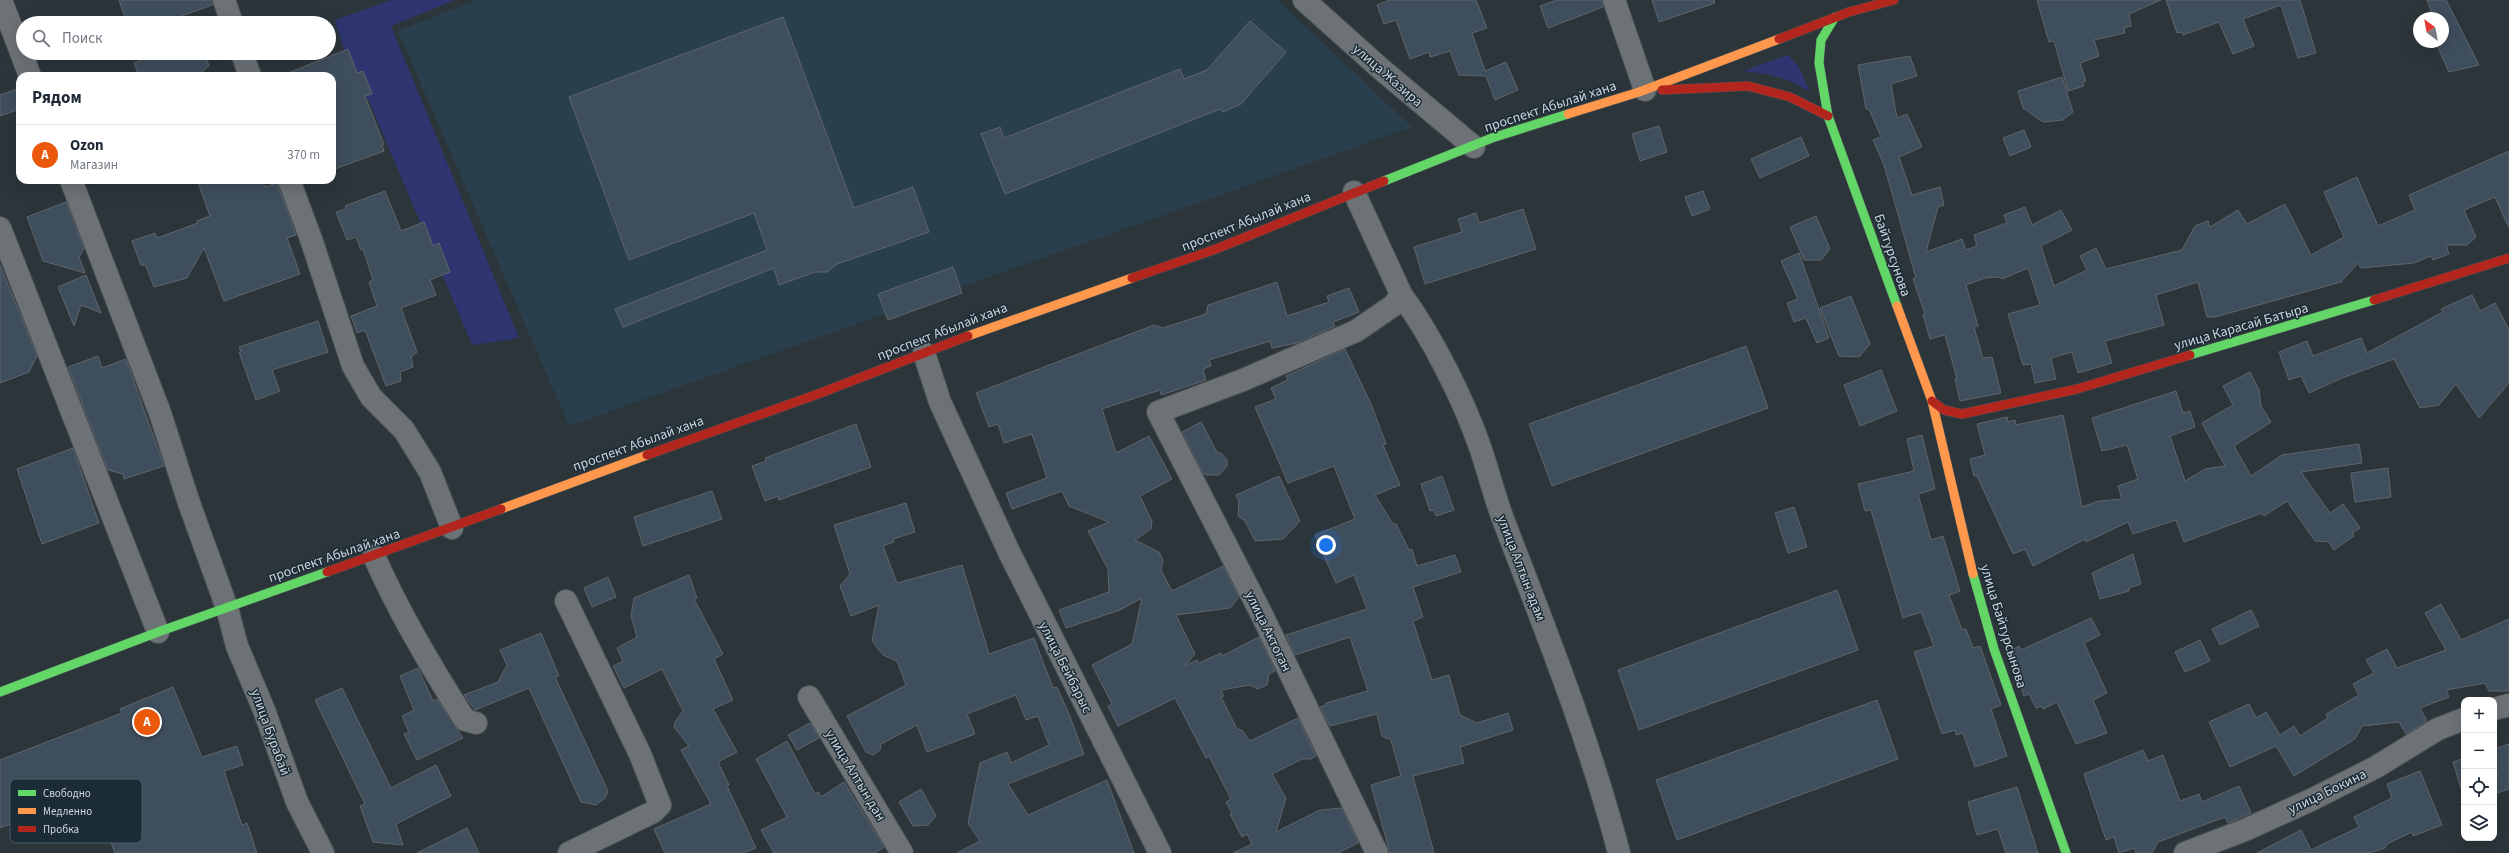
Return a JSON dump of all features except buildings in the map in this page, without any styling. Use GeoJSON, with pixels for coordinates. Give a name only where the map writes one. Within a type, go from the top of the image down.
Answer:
{"type":"FeatureCollection","features":[{"type":"Feature","properties":{"kind":"main road","name":"проспект Абылай хана"},"geometry":{"type":"LineString","coordinates":[[0,692],[158,632],[452,528],[999,324],[1216,249],[1354,192],[1474,147],[1492,138],[1642,91],[1835,17],[1894,0]]}},
{"type":"Feature","properties":{"kind":"main road","name":"Байтурсунова"},"geometry":{"type":"LineString","coordinates":[[1835,17],[1821,40],[1819,63],[1828,116],[1932,401]]}},
{"type":"Feature","properties":{"kind":"main road"},"geometry":{"type":"LineString","coordinates":[[1642,91],[1748,86],[1790,97],[1828,116]]}},
{"type":"Feature","properties":{"kind":"main road","name":"улица Карасай Батыра"},"geometry":{"type":"LineString","coordinates":[[1932,401],[1944,410],[1962,414],[2077,390],[2360,305],[2509,258]]}},
{"type":"Feature","properties":{"kind":"main road","name":"улица Байтурсынова"},"geometry":{"type":"LineString","coordinates":[[1932,401],[1973,575],[1994,650],[2066,853]]}},
{"type":"Feature","properties":{"kind":"main road"},"geometry":{"type":"LineString","coordinates":[[1964,424],[1979,411]]}},
{"type":"Feature","properties":{"kind":"main road"},"geometry":{"type":"LineString","coordinates":[[1944,450],[1951,438]]}},
{"type":"Feature","properties":{"kind":"street"},"geometry":{"type":"LineString","coordinates":[[1,0],[16,39]]}},
{"type":"Feature","properties":{"kind":"street"},"geometry":{"type":"LineString","coordinates":[[224,0],[230,16]]}},
{"type":"Feature","properties":{"kind":"street","name":"улица Жазира"},"geometry":{"type":"LineString","coordinates":[[1304,0],[1381,69],[1474,147]]}},
{"type":"Feature","properties":{"kind":"street"},"geometry":{"type":"LineString","coordinates":[[1614,0],[1642,91]]}},
{"type":"Feature","properties":{"kind":"street"},"geometry":{"type":"LineString","coordinates":[[24,60],[28,72]]}},
{"type":"Feature","properties":{"kind":"street"},"geometry":{"type":"LineString","coordinates":[[244,60],[249,72]]}},
{"type":"Feature","properties":{"kind":"street","name":"улица Бурабай"},"geometry":{"type":"LineString","coordinates":[[74,184],[160,413],[227,608],[237,646],[264,710],[297,802],[323,853]]}},
{"type":"Feature","properties":{"kind":"street"},"geometry":{"type":"LineString","coordinates":[[290,184],[311,239],[353,366],[371,397],[404,430],[430,472],[452,528]]}},
{"type":"Feature","properties":{"kind":"street","name":"улица Алтын адам"},"geometry":{"type":"LineString","coordinates":[[1354,192],[1401,294],[1419,319],[1448,375],[1480,446],[1501,515],[1592,755],[1618,853]]}},
{"type":"Feature","properties":{"kind":"street"},"geometry":{"type":"LineString","coordinates":[[0,228],[158,632]]}},
{"type":"Feature","properties":{"kind":"street","name":"улица Актоган"},"geometry":{"type":"LineString","coordinates":[[1377,853],[1262,615],[1158,412],[1196,395],[1243,380],[1356,331],[1394,305],[1401,294]]}},
{"type":"Feature","properties":{"kind":"street","name":"улица Бейбарыс"},"geometry":{"type":"LineString","coordinates":[[924,353],[940,402],[974,479],[1160,853]]}},
{"type":"Feature","properties":{"kind":"street"},"geometry":{"type":"LineString","coordinates":[[374,556],[407,623],[451,699],[465,720],[476,723]]}},
{"type":"Feature","properties":{"kind":"street"},"geometry":{"type":"LineString","coordinates":[[566,601],[640,754],[660,804],[654,812],[569,853]]}},
{"type":"Feature","properties":{"kind":"street","name":"улица Алтын дан"},"geometry":{"type":"LineString","coordinates":[[809,697],[902,853]]}},
{"type":"Feature","properties":{"kind":"street"},"geometry":{"type":"LineString","coordinates":[[2497,709],[2509,705]]}},
{"type":"Feature","properties":{"kind":"street","name":"улица Бокина"},"geometry":{"type":"LineString","coordinates":[[2186,853],[2245,830],[2313,799],[2376,767],[2438,729],[2461,721]]}},
{"type":"Feature","properties":{"kind":"shaded area"},"geometry":{"type":"Polygon","coordinates":[[[392,0],[455,0],[391,26],[519,338],[472,345],[369,101],[351,75],[336,20],[392,0]]]}},
{"type":"Feature","properties":{"kind":"shaded area"},"geometry":{"type":"Polygon","coordinates":[[[477,0],[1277,0],[1412,127],[569,426],[398,31],[477,0]]]}},
{"type":"Feature","properties":{"kind":"shaded area"},"geometry":{"type":"Polygon","coordinates":[[[1788,55],[1799,67],[1810,92],[1785,79],[1743,71],[1788,55]]]}},
{"type":"Feature","properties":{"kind":"traffic: fast"},"geometry":{"type":"LineString","coordinates":[[1835,17],[1821,40],[1819,63],[1828,116],[1897,306]]}},
{"type":"Feature","properties":{"kind":"traffic: fast"},"geometry":{"type":"LineString","coordinates":[[1384,181],[1492,138],[1568,114]]}},
{"type":"Feature","properties":{"kind":"traffic: fast"},"geometry":{"type":"LineString","coordinates":[[2190,355],[2374,300]]}},
{"type":"Feature","properties":{"kind":"traffic: fast"},"geometry":{"type":"LineString","coordinates":[[0,692],[158,632],[327,572]]}},
{"type":"Feature","properties":{"kind":"traffic: fast"},"geometry":{"type":"LineString","coordinates":[[1973,574],[1994,649],[2066,853]]}},
{"type":"Feature","properties":{"kind":"traffic: slow"},"geometry":{"type":"LineString","coordinates":[[1568,114],[1639,92],[1779,39]]}},
{"type":"Feature","properties":{"kind":"traffic: slow"},"geometry":{"type":"LineString","coordinates":[[968,336],[1132,278]]}},
{"type":"Feature","properties":{"kind":"traffic: slow"},"geometry":{"type":"LineString","coordinates":[[1897,306],[1932,401],[1973,574]]}},
{"type":"Feature","properties":{"kind":"traffic: slow"},"geometry":{"type":"LineString","coordinates":[[501,509],[647,455]]}},
{"type":"Feature","properties":{"kind":"traffic: jam"},"geometry":{"type":"LineString","coordinates":[[1779,39],[1849,12],[1894,0]]}},
{"type":"Feature","properties":{"kind":"traffic: jam"},"geometry":{"type":"LineString","coordinates":[[1662,90],[1748,86],[1790,97],[1828,116]]}},
{"type":"Feature","properties":{"kind":"traffic: jam"},"geometry":{"type":"LineString","coordinates":[[1132,278],[1216,249],[1384,181]]}},
{"type":"Feature","properties":{"kind":"traffic: jam"},"geometry":{"type":"LineString","coordinates":[[2374,300],[2509,258]]}},
{"type":"Feature","properties":{"kind":"traffic: jam"},"geometry":{"type":"LineString","coordinates":[[647,455],[818,394],[968,336]]}},
{"type":"Feature","properties":{"kind":"traffic: jam"},"geometry":{"type":"LineString","coordinates":[[1932,401],[1944,410],[1962,414],[2077,389],[2190,355]]}},
{"type":"Feature","properties":{"kind":"traffic: jam"},"geometry":{"type":"LineString","coordinates":[[327,572],[501,509]]}},
{"type":"Feature","properties":{"kind":"place","name":"Ozon"},"geometry":{"type":"Point","coordinates":[147,722]}}]}
